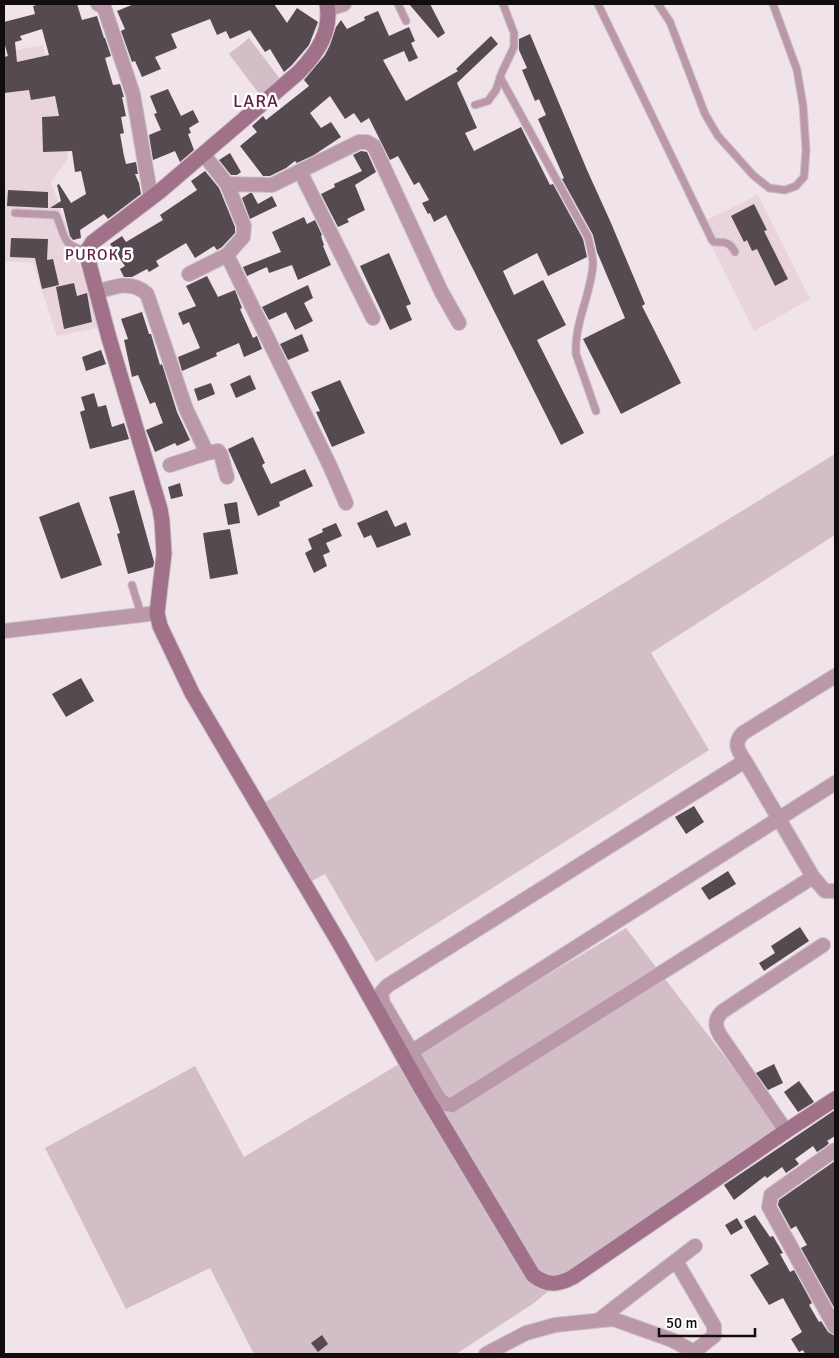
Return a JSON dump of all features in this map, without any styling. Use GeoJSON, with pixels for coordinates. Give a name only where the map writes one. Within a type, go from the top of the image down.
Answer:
{"type":"FeatureCollection","features":[{"type":"Feature","properties":{"kind":"street"},"geometry":{"type":"LineString","coordinates":[[344,4],[327,6],[326,33],[316,52],[307,63],[204,155],[152,198],[93,242],[87,251],[97,292],[160,509],[164,554],[157,613],[169,645],[201,711],[312,896],[426,1098],[533,1275],[540,1281],[556,1284],[573,1276],[835,1099]]}},
{"type":"Feature","properties":{"kind":"street"},"geometry":{"type":"LineString","coordinates":[[105,5],[133,94],[152,198]]}},
{"type":"Feature","properties":{"kind":"street"},"geometry":{"type":"LineString","coordinates":[[227,184],[272,185],[359,142],[367,142],[374,146],[441,291],[459,323]]}},
{"type":"Feature","properties":{"kind":"street"},"geometry":{"type":"LineString","coordinates":[[189,274],[227,255],[243,237],[244,226],[227,184],[204,155]]}},
{"type":"Feature","properties":{"kind":"street"},"geometry":{"type":"LineString","coordinates":[[300,171],[373,318]]}},
{"type":"Feature","properties":{"kind":"street"},"geometry":{"type":"LineString","coordinates":[[227,255],[346,503]]}},
{"type":"Feature","properties":{"kind":"street"},"geometry":{"type":"LineString","coordinates":[[97,292],[115,286],[129,285],[142,289],[147,294],[186,409],[207,453]]}},
{"type":"Feature","properties":{"kind":"street"},"geometry":{"type":"LineString","coordinates":[[170,465],[218,451],[227,477]]}},
{"type":"Feature","properties":{"kind":"street"},"geometry":{"type":"LineString","coordinates":[[4,630],[157,613]]}},
{"type":"Feature","properties":{"kind":"street"},"geometry":{"type":"LineString","coordinates":[[835,676],[743,733],[738,738],[736,744],[813,877],[825,891],[835,891]]}},
{"type":"Feature","properties":{"kind":"street"},"geometry":{"type":"LineString","coordinates":[[745,761],[387,986],[382,993],[383,1003],[411,1052],[440,1100],[446,1104],[452,1104],[813,877]]}},
{"type":"Feature","properties":{"kind":"street"},"geometry":{"type":"LineString","coordinates":[[411,1052],[835,783]]}},
{"type":"Feature","properties":{"kind":"street"},"geometry":{"type":"LineString","coordinates":[[786,1131],[720,1035],[716,1022],[717,1016],[823,945]]}},
{"type":"Feature","properties":{"kind":"street"},"geometry":{"type":"LineString","coordinates":[[835,1150],[771,1195],[769,1206],[835,1326]]}},
{"type":"Feature","properties":{"kind":"street"},"geometry":{"type":"LineString","coordinates":[[600,1319],[695,1246]]}},
{"type":"Feature","properties":{"kind":"street"},"geometry":{"type":"LineString","coordinates":[[486,1354],[526,1333],[555,1325],[600,1319],[624,1321],[672,1340],[696,1353],[714,1336],[714,1326],[676,1261]]}},
{"type":"Feature","properties":{"kind":"lane"},"geometry":{"type":"LineString","coordinates":[[398,4],[406,22]]}},
{"type":"Feature","properties":{"kind":"lane"},"geometry":{"type":"LineString","coordinates":[[475,105],[488,101],[496,90],[514,47],[514,33],[503,4]]}},
{"type":"Feature","properties":{"kind":"lane"},"geometry":{"type":"LineString","coordinates":[[598,4],[712,240],[714,242],[728,243],[735,252]]}},
{"type":"Feature","properties":{"kind":"lane"},"geometry":{"type":"LineString","coordinates":[[658,4],[670,22],[705,114],[718,136],[753,175],[770,188],[785,190],[796,186],[804,177],[806,150],[803,105],[797,70],[773,4]]}},
{"type":"Feature","properties":{"kind":"lane"},"geometry":{"type":"LineString","coordinates":[[500,77],[588,237],[593,262],[589,289],[582,310],[576,354],[596,411]]}},
{"type":"Feature","properties":{"kind":"lane"},"geometry":{"type":"LineString","coordinates":[[15,213],[56,215],[67,242],[74,248],[87,251]]}},
{"type":"Feature","properties":{"kind":"lane"},"geometry":{"type":"LineString","coordinates":[[132,585],[141,614]]}},
{"type":"Feature","properties":{"kind":"shaded area"},"geometry":{"type":"Polygon","coordinates":[[[249,38],[280,79],[260,95],[229,54],[249,38]]]}},
{"type":"Feature","properties":{"kind":"shaded area"},"geometry":{"type":"Polygon","coordinates":[[[43,45],[68,158],[51,182],[101,327],[57,336],[33,263],[4,261],[4,52],[43,45]]]}},
{"type":"Feature","properties":{"kind":"shaded area"},"geometry":{"type":"Polygon","coordinates":[[[758,195],[810,299],[754,331],[700,223],[758,195]]]}},
{"type":"Feature","properties":{"kind":"shaded area"},"geometry":{"type":"Polygon","coordinates":[[[835,454],[835,535],[651,653],[709,750],[376,962],[325,874],[310,882],[264,803],[835,454]]]}},
{"type":"Feature","properties":{"kind":"shaded area"},"geometry":{"type":"Polygon","coordinates":[[[626,928],[780,1129],[570,1273],[534,1303],[456,1354],[254,1354],[210,1268],[126,1309],[45,1148],[195,1066],[244,1157],[626,928]]]}},
{"type":"Feature","properties":{"kind":"building"},"geometry":{"type":"Polygon","coordinates":[[[40,4],[77,4],[82,20],[97,16],[111,56],[105,58],[113,85],[120,84],[124,97],[122,97],[126,116],[121,117],[124,133],[120,134],[126,164],[136,162],[138,174],[135,174],[141,194],[108,219],[104,214],[80,230],[81,238],[73,240],[70,236],[63,208],[50,208],[61,201],[57,185],[59,184],[71,203],[86,194],[81,171],[75,172],[72,151],[43,152],[42,117],[59,116],[55,96],[31,100],[29,90],[4,93],[4,57],[8,56],[4,42],[4,22],[35,14],[33,6],[40,4]],[[42,29],[20,36],[22,40],[15,42],[17,62],[49,55],[42,29]]]}},
{"type":"Feature","properties":{"kind":"building"},"geometry":{"type":"Polygon","coordinates":[[[134,4],[274,4],[287,23],[297,8],[318,22],[309,45],[284,72],[270,49],[265,52],[250,30],[230,39],[226,31],[217,35],[210,19],[171,34],[177,48],[155,57],[161,69],[142,77],[135,61],[132,62],[121,31],[125,29],[117,11],[134,4]]]}},
{"type":"Feature","properties":{"kind":"building"},"geometry":{"type":"Polygon","coordinates":[[[409,4],[430,4],[445,33],[438,38],[409,4]]]}},
{"type":"Feature","properties":{"kind":"building"},"geometry":{"type":"Polygon","coordinates":[[[378,11],[389,36],[409,27],[415,41],[411,43],[418,58],[409,62],[404,51],[383,60],[406,101],[458,71],[456,69],[491,36],[498,44],[457,83],[477,128],[465,133],[474,151],[521,127],[550,185],[553,184],[583,239],[587,257],[548,276],[537,253],[503,271],[514,295],[543,280],[566,325],[537,340],[584,433],[561,445],[446,215],[434,222],[422,203],[429,200],[419,182],[414,185],[398,156],[390,160],[369,118],[361,123],[354,113],[345,119],[330,96],[310,113],[321,128],[331,122],[341,137],[314,155],[297,163],[295,161],[270,176],[263,176],[240,146],[257,132],[252,126],[263,116],[266,120],[309,86],[304,80],[325,55],[336,27],[341,20],[347,29],[365,20],[364,17],[378,11]]]}},
{"type":"Feature","properties":{"kind":"building"},"geometry":{"type":"Polygon","coordinates":[[[530,34],[645,304],[642,306],[681,383],[621,414],[583,339],[625,318],[597,252],[593,235],[562,179],[564,178],[538,119],[546,115],[539,99],[535,101],[522,70],[527,68],[519,50],[519,39],[530,34]]]}},
{"type":"Feature","properties":{"kind":"building"},"geometry":{"type":"Polygon","coordinates":[[[168,89],[181,116],[193,110],[199,122],[189,128],[191,133],[188,134],[194,150],[180,162],[175,151],[153,160],[149,135],[161,130],[154,114],[157,113],[150,96],[168,89]]]}},
{"type":"Feature","properties":{"kind":"building"},"geometry":{"type":"Polygon","coordinates":[[[361,151],[367,152],[376,172],[355,185],[365,210],[347,219],[349,222],[338,227],[321,194],[335,187],[334,184],[362,171],[353,155],[361,151]]]}},
{"type":"Feature","properties":{"kind":"building"},"geometry":{"type":"Polygon","coordinates":[[[230,153],[241,172],[237,175],[231,175],[219,160],[230,153]]]}},
{"type":"Feature","properties":{"kind":"building"},"geometry":{"type":"Polygon","coordinates":[[[205,171],[219,188],[235,227],[235,233],[217,250],[214,246],[195,258],[186,243],[156,261],[159,266],[149,272],[147,269],[132,277],[124,277],[120,269],[125,266],[110,244],[122,236],[126,242],[163,220],[160,215],[197,190],[191,181],[205,171]]]}},
{"type":"Feature","properties":{"kind":"building"},"geometry":{"type":"Polygon","coordinates":[[[8,190],[48,192],[48,208],[7,206],[8,190]]]}},
{"type":"Feature","properties":{"kind":"building"},"geometry":{"type":"Polygon","coordinates":[[[252,193],[258,204],[272,196],[277,206],[250,219],[242,198],[252,193]]]}},
{"type":"Feature","properties":{"kind":"building"},"geometry":{"type":"Polygon","coordinates":[[[754,204],[767,230],[764,231],[788,279],[775,286],[757,249],[752,251],[747,240],[744,242],[731,216],[754,204]]]}},
{"type":"Feature","properties":{"kind":"building"},"geometry":{"type":"Polygon","coordinates":[[[304,217],[307,224],[315,220],[322,235],[323,246],[331,265],[298,280],[292,265],[269,273],[267,267],[247,276],[243,267],[281,252],[272,232],[304,217]]]}},
{"type":"Feature","properties":{"kind":"building"},"geometry":{"type":"Polygon","coordinates":[[[11,238],[48,239],[47,260],[53,259],[59,285],[42,289],[35,258],[10,257],[11,238]]]}},
{"type":"Feature","properties":{"kind":"building"},"geometry":{"type":"Polygon","coordinates":[[[389,253],[411,304],[406,306],[412,320],[390,330],[360,266],[389,253]]]}},
{"type":"Feature","properties":{"kind":"building"},"geometry":{"type":"Polygon","coordinates":[[[207,276],[218,297],[235,290],[242,308],[240,309],[253,338],[257,336],[262,349],[244,357],[239,343],[216,353],[217,356],[182,371],[178,357],[200,348],[189,322],[183,325],[178,313],[196,306],[186,286],[207,276]]]}},
{"type":"Feature","properties":{"kind":"building"},"geometry":{"type":"Polygon","coordinates":[[[74,283],[77,296],[87,293],[92,322],[64,329],[56,287],[74,283]]]}},
{"type":"Feature","properties":{"kind":"building"},"geometry":{"type":"Polygon","coordinates":[[[308,285],[313,298],[304,303],[313,321],[295,330],[286,312],[269,320],[262,307],[308,285]]]}},
{"type":"Feature","properties":{"kind":"building"},"geometry":{"type":"Polygon","coordinates":[[[142,312],[160,365],[162,364],[177,412],[190,440],[177,446],[175,443],[155,452],[146,430],[163,423],[155,402],[150,404],[138,375],[132,377],[124,340],[128,339],[121,319],[142,312]]]}},
{"type":"Feature","properties":{"kind":"building"},"geometry":{"type":"Polygon","coordinates":[[[302,334],[309,351],[288,360],[280,344],[302,334]]]}},
{"type":"Feature","properties":{"kind":"building"},"geometry":{"type":"Polygon","coordinates":[[[101,350],[106,364],[86,371],[82,357],[101,350]]]}},
{"type":"Feature","properties":{"kind":"building"},"geometry":{"type":"Polygon","coordinates":[[[250,375],[256,389],[236,398],[230,384],[250,375]]]}},
{"type":"Feature","properties":{"kind":"building"},"geometry":{"type":"Polygon","coordinates":[[[340,380],[365,433],[332,447],[316,412],[320,411],[311,392],[340,380]]]}},
{"type":"Feature","properties":{"kind":"building"},"geometry":{"type":"Polygon","coordinates":[[[211,383],[215,394],[198,401],[194,389],[211,383]]]}},
{"type":"Feature","properties":{"kind":"building"},"geometry":{"type":"Polygon","coordinates":[[[94,393],[98,407],[106,405],[112,427],[124,423],[129,439],[90,449],[80,412],[85,410],[81,397],[94,393]]]}},
{"type":"Feature","properties":{"kind":"building"},"geometry":{"type":"Polygon","coordinates":[[[253,437],[265,463],[262,465],[271,484],[305,469],[313,486],[279,502],[280,506],[258,516],[228,449],[253,437]]]}},
{"type":"Feature","properties":{"kind":"building"},"geometry":{"type":"Polygon","coordinates":[[[180,483],[183,496],[171,499],[168,487],[180,483]]]}},
{"type":"Feature","properties":{"kind":"building"},"geometry":{"type":"Polygon","coordinates":[[[134,490],[154,562],[153,567],[128,574],[117,534],[120,533],[109,497],[134,490]]]}},
{"type":"Feature","properties":{"kind":"building"},"geometry":{"type":"Polygon","coordinates":[[[79,502],[102,565],[61,579],[39,517],[79,502]]]}},
{"type":"Feature","properties":{"kind":"building"},"geometry":{"type":"Polygon","coordinates":[[[237,502],[240,523],[228,525],[224,504],[237,502]]]}},
{"type":"Feature","properties":{"kind":"building"},"geometry":{"type":"Polygon","coordinates":[[[387,510],[395,527],[406,522],[411,535],[377,548],[371,535],[364,538],[357,523],[387,510]]]}},
{"type":"Feature","properties":{"kind":"building"},"geometry":{"type":"Polygon","coordinates":[[[336,523],[342,536],[326,543],[330,552],[323,555],[327,566],[314,573],[305,553],[312,549],[308,539],[323,532],[322,529],[336,523]]]}},
{"type":"Feature","properties":{"kind":"building"},"geometry":{"type":"Polygon","coordinates":[[[230,529],[238,574],[210,579],[203,533],[230,529]]]}},
{"type":"Feature","properties":{"kind":"building"},"geometry":{"type":"Polygon","coordinates":[[[81,678],[94,701],[66,717],[52,694],[81,678]]]}},
{"type":"Feature","properties":{"kind":"building"},"geometry":{"type":"Polygon","coordinates":[[[694,806],[704,822],[686,834],[675,817],[694,806]]]}},
{"type":"Feature","properties":{"kind":"building"},"geometry":{"type":"Polygon","coordinates":[[[728,871],[736,884],[709,900],[701,888],[728,871]]]}},
{"type":"Feature","properties":{"kind":"building"},"geometry":{"type":"Polygon","coordinates":[[[800,927],[809,941],[764,971],[759,963],[775,953],[771,946],[800,927]]]}},
{"type":"Feature","properties":{"kind":"building"},"geometry":{"type":"Polygon","coordinates":[[[774,1064],[783,1083],[768,1090],[756,1073],[774,1064]]]}},
{"type":"Feature","properties":{"kind":"building"},"geometry":{"type":"Polygon","coordinates":[[[799,1081],[814,1102],[798,1112],[784,1092],[799,1081]]]}},
{"type":"Feature","properties":{"kind":"building"},"geometry":{"type":"Polygon","coordinates":[[[835,1110],[835,1136],[827,1141],[829,1143],[826,1146],[817,1152],[813,1146],[795,1159],[799,1164],[786,1173],[782,1167],[767,1178],[765,1176],[734,1200],[724,1185],[835,1110]]]}},
{"type":"Feature","properties":{"kind":"building"},"geometry":{"type":"Polygon","coordinates":[[[835,1161],[835,1309],[801,1248],[807,1245],[796,1226],[791,1229],[778,1205],[779,1200],[835,1161]]]}},
{"type":"Feature","properties":{"kind":"building"},"geometry":{"type":"Polygon","coordinates":[[[755,1215],[770,1237],[773,1236],[783,1253],[780,1254],[790,1272],[794,1270],[812,1303],[809,1305],[819,1322],[821,1321],[828,1332],[835,1336],[835,1354],[805,1354],[803,1350],[799,1352],[791,1339],[802,1332],[783,1298],[769,1305],[750,1275],[769,1264],[744,1221],[755,1215]]]}},
{"type":"Feature","properties":{"kind":"building"},"geometry":{"type":"Polygon","coordinates":[[[737,1218],[743,1228],[731,1235],[725,1225],[737,1218]]]}},
{"type":"Feature","properties":{"kind":"building"},"geometry":{"type":"Polygon","coordinates":[[[322,1335],[328,1344],[318,1352],[311,1343],[322,1335]]]}},
{"type":"Feature","properties":{"kind":"district","name":"LARA"},"geometry":{"type":"Point","coordinates":[256,101]}},
{"type":"Feature","properties":{"kind":"district","name":"PUROK 5"},"geometry":{"type":"Point","coordinates":[99,255]}}]}
